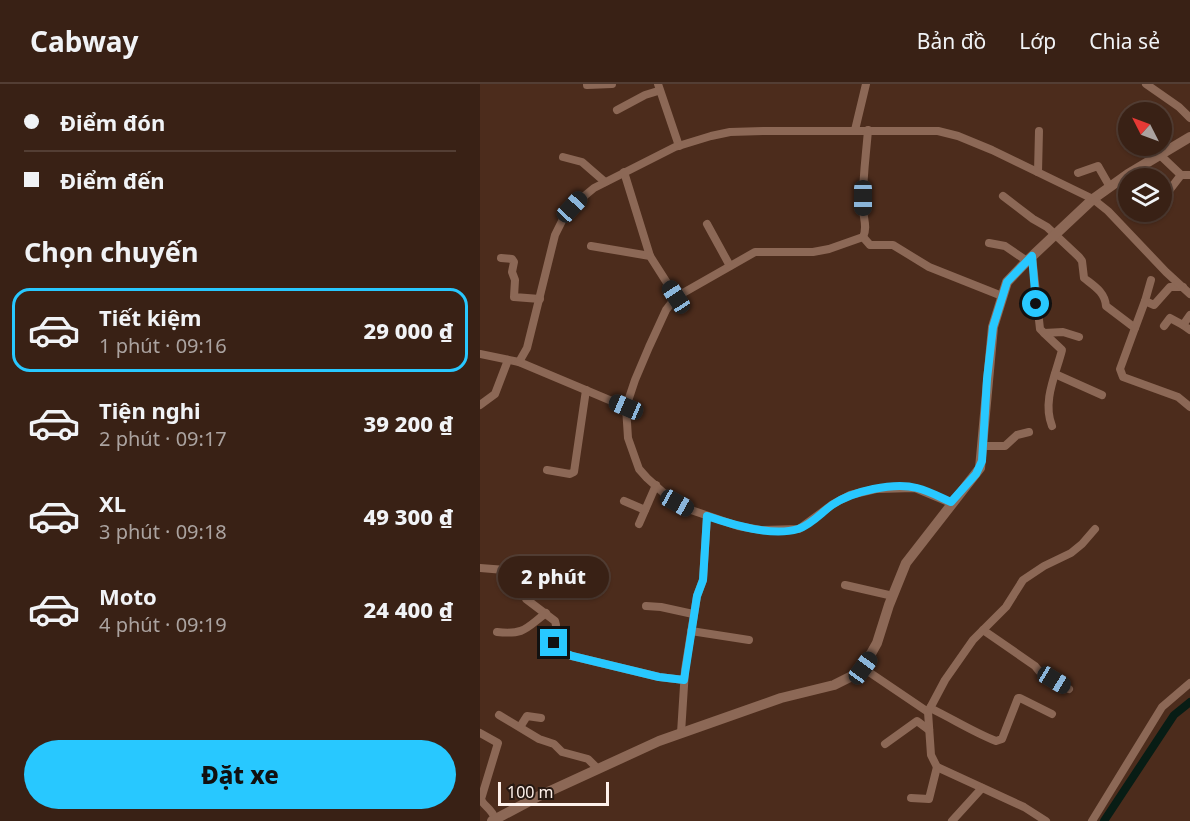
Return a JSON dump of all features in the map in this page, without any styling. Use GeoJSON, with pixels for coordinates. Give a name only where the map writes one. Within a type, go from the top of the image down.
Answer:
{"type":"FeatureCollection","features":[{"type":"Feature","properties":{"kind":"street"},"geometry":{"type":"LineString","coordinates":[[587,85],[612,84]]}},
{"type":"Feature","properties":{"kind":"street"},"geometry":{"type":"LineString","coordinates":[[855,130],[866,84]]}},
{"type":"Feature","properties":{"kind":"street"},"geometry":{"type":"LineString","coordinates":[[1146,84],[1179,107],[1190,118]]}},
{"type":"Feature","properties":{"kind":"street"},"geometry":{"type":"LineString","coordinates":[[617,110],[645,95],[656,86],[679,146]]}},
{"type":"Feature","properties":{"kind":"street"},"geometry":{"type":"LineString","coordinates":[[868,130],[863,185],[866,231],[863,237],[830,249],[813,252],[760,251],[676,297],[666,310],[635,380],[626,407],[628,438],[639,469],[666,495],[677,503],[707,516],[738,526],[761,530],[799,529],[833,504],[850,495],[876,489],[915,488],[951,502]]}},
{"type":"Feature","properties":{"kind":"street"},"geometry":{"type":"LineString","coordinates":[[519,362],[527,348],[555,235],[562,221],[581,197],[624,172],[679,146],[730,132],[938,131],[986,147],[1093,199],[1108,211],[1186,291]]}},
{"type":"Feature","properties":{"kind":"street"},"geometry":{"type":"LineString","coordinates":[[1038,172],[1039,131]]}},
{"type":"Feature","properties":{"kind":"street"},"geometry":{"type":"LineString","coordinates":[[1172,148],[1190,137]]}},
{"type":"Feature","properties":{"kind":"street"},"geometry":{"type":"LineString","coordinates":[[480,733],[498,743],[481,799],[482,803],[492,810],[494,820],[597,768],[681,733],[781,698],[834,685],[863,668],[877,643],[910,555],[980,468],[993,327],[1007,282],[1029,258],[1093,199],[1158,156]]}},
{"type":"Feature","properties":{"kind":"street"},"geometry":{"type":"LineString","coordinates":[[1161,156],[1185,175],[1172,189]]}},
{"type":"Feature","properties":{"kind":"street"},"geometry":{"type":"LineString","coordinates":[[563,157],[582,162],[605,182]]}},
{"type":"Feature","properties":{"kind":"street"},"geometry":{"type":"LineString","coordinates":[[1078,173],[1098,166],[1110,187]]}},
{"type":"Feature","properties":{"kind":"street"},"geometry":{"type":"LineString","coordinates":[[624,172],[650,256],[676,297]]}},
{"type":"Feature","properties":{"kind":"street"},"geometry":{"type":"LineString","coordinates":[[1003,196],[1033,219],[1047,226],[1079,257],[1082,261],[1083,278],[1103,294],[1108,309],[1136,328]]}},
{"type":"Feature","properties":{"kind":"street"},"geometry":{"type":"LineString","coordinates":[[707,224],[730,266]]}},
{"type":"Feature","properties":{"kind":"street"},"geometry":{"type":"LineString","coordinates":[[863,237],[870,245],[893,245],[935,270],[1002,296]]}},
{"type":"Feature","properties":{"kind":"street"},"geometry":{"type":"LineString","coordinates":[[989,243],[1005,246],[1029,258]]}},
{"type":"Feature","properties":{"kind":"street"},"geometry":{"type":"LineString","coordinates":[[591,246],[650,256]]}},
{"type":"Feature","properties":{"kind":"street"},"geometry":{"type":"LineString","coordinates":[[501,258],[512,259],[514,262],[512,272],[515,280],[514,297],[540,299]]}},
{"type":"Feature","properties":{"kind":"street"},"geometry":{"type":"LineString","coordinates":[[1029,258],[1040,329],[1062,350],[1049,398],[1049,419],[1052,426]]}},
{"type":"Feature","properties":{"kind":"street"},"geometry":{"type":"LineString","coordinates":[[1151,280],[1120,369],[1121,373],[1123,377],[1178,397],[1190,407]]}},
{"type":"Feature","properties":{"kind":"street"},"geometry":{"type":"LineString","coordinates":[[1145,301],[1156,304],[1170,287],[1186,291]]}},
{"type":"Feature","properties":{"kind":"street"},"geometry":{"type":"LineString","coordinates":[[1164,326],[1170,318],[1187,328],[1190,315]]}},
{"type":"Feature","properties":{"kind":"street"},"geometry":{"type":"LineString","coordinates":[[1044,333],[1063,332],[1079,337]]}},
{"type":"Feature","properties":{"kind":"street"},"geometry":{"type":"LineString","coordinates":[[480,354],[519,362],[626,407]]}},
{"type":"Feature","properties":{"kind":"street"},"geometry":{"type":"LineString","coordinates":[[480,405],[495,394],[508,360]]}},
{"type":"Feature","properties":{"kind":"street"},"geometry":{"type":"LineString","coordinates":[[1055,374],[1102,395]]}},
{"type":"Feature","properties":{"kind":"street"},"geometry":{"type":"LineString","coordinates":[[547,470],[570,474],[574,472],[586,390]]}},
{"type":"Feature","properties":{"kind":"street"},"geometry":{"type":"LineString","coordinates":[[983,446],[1005,446],[1017,435],[1029,432]]}},
{"type":"Feature","properties":{"kind":"street"},"geometry":{"type":"LineString","coordinates":[[639,524],[656,485]]}},
{"type":"Feature","properties":{"kind":"street"},"geometry":{"type":"LineString","coordinates":[[624,501],[645,510]]}},
{"type":"Feature","properties":{"kind":"street"},"geometry":{"type":"LineString","coordinates":[[681,733],[684,680],[693,614],[703,580],[707,516]]}},
{"type":"Feature","properties":{"kind":"street"},"geometry":{"type":"LineString","coordinates":[[1046,821],[1024,807],[937,767],[931,756],[929,710],[945,680],[973,640],[1006,607],[1023,580],[1044,566],[1071,553],[1095,529]]}},
{"type":"Feature","properties":{"kind":"street"},"geometry":{"type":"LineString","coordinates":[[480,568],[518,571],[526,599],[546,613],[556,625],[554,643],[560,651],[648,675],[684,680]]}},
{"type":"Feature","properties":{"kind":"street"},"geometry":{"type":"LineString","coordinates":[[844,585],[893,596]]}},
{"type":"Feature","properties":{"kind":"street"},"geometry":{"type":"LineString","coordinates":[[646,606],[661,606],[693,614]]}},
{"type":"Feature","properties":{"kind":"street"},"geometry":{"type":"LineString","coordinates":[[497,632],[516,634],[525,630],[546,613]]}},
{"type":"Feature","properties":{"kind":"street"},"geometry":{"type":"LineString","coordinates":[[983,630],[1026,659],[1039,671],[1069,689]]}},
{"type":"Feature","properties":{"kind":"street"},"geometry":{"type":"LineString","coordinates":[[691,631],[749,639]]}},
{"type":"Feature","properties":{"kind":"street"},"geometry":{"type":"LineString","coordinates":[[863,668],[929,710],[996,741],[1002,739],[1018,698],[1052,714]]}},
{"type":"Feature","properties":{"kind":"street"},"geometry":{"type":"LineString","coordinates":[[1092,821],[1162,707],[1190,683]]}},
{"type":"Feature","properties":{"kind":"street"},"geometry":{"type":"LineString","coordinates":[[499,715],[539,739],[554,744],[562,752],[588,759],[597,768]]}},
{"type":"Feature","properties":{"kind":"street"},"geometry":{"type":"LineString","coordinates":[[520,727],[527,716],[541,718]]}},
{"type":"Feature","properties":{"kind":"street"},"geometry":{"type":"LineString","coordinates":[[885,744],[917,721],[929,730]]}},
{"type":"Feature","properties":{"kind":"street"},"geometry":{"type":"LineString","coordinates":[[911,798],[929,799],[937,767]]}},
{"type":"Feature","properties":{"kind":"street"},"geometry":{"type":"LineString","coordinates":[[952,821],[982,788]]}},
{"type":"Feature","properties":{"kind":"waterway"},"geometry":{"type":"LineString","coordinates":[[1104,821],[1174,715],[1190,702]]}},
{"type":"Feature","properties":{"kind":"route"},"geometry":{"type":"LineString","coordinates":[[554,643],[560,651],[572,656],[659,677],[684,680],[697,596],[703,580],[702,567],[707,516],[738,526],[761,530],[786,530],[799,529],[833,504],[850,495],[876,489],[915,488],[951,502],[980,468],[993,327],[1007,282],[1032,256],[1036,304]]}}]}
